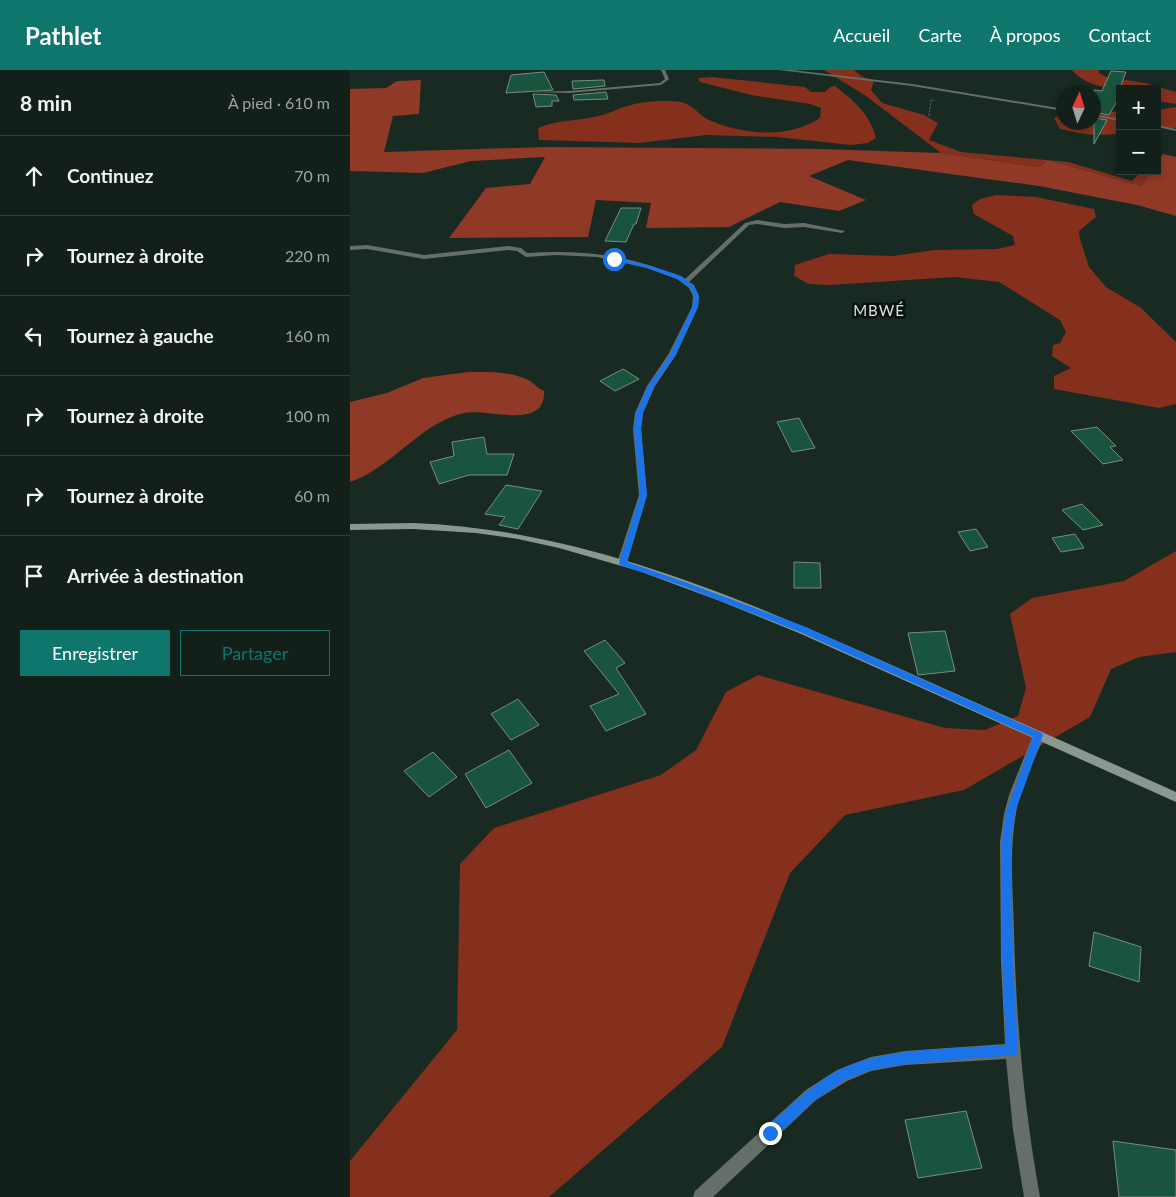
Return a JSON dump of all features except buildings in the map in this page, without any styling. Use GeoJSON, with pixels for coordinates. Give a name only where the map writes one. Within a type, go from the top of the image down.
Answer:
{"type":"FeatureCollection","features":[{"type":"Feature","properties":{"kind":"street"},"geometry":{"type":"LineString","coordinates":[[531,92],[569,92],[661,84],[667,79],[664,70]]}},
{"type":"Feature","properties":{"kind":"street"},"geometry":{"type":"LineString","coordinates":[[781,70],[906,84],[1056,109]]}},
{"type":"Feature","properties":{"kind":"street"},"geometry":{"type":"LineString","coordinates":[[1101,116],[1116,119]]}},
{"type":"Feature","properties":{"kind":"street"},"geometry":{"type":"LineString","coordinates":[[1161,127],[1176,130]]}},
{"type":"Feature","properties":{"kind":"street"},"geometry":{"type":"LineString","coordinates":[[686,282],[747,224],[757,222],[784,226],[788,224],[842,231]]}},
{"type":"Feature","properties":{"kind":"street"},"geometry":{"type":"LineString","coordinates":[[350,248],[367,247],[424,257],[508,248],[519,249],[526,255],[556,253],[597,255],[649,267],[692,286],[696,296],[695,307],[672,356],[651,386],[639,413],[637,429],[643,495],[622,563]]}},
{"type":"Feature","properties":{"kind":"street"},"geometry":{"type":"LineString","coordinates":[[350,527],[397,526],[476,530],[527,539],[622,563],[803,630],[1176,797]]}},
{"type":"Feature","properties":{"kind":"street"},"geometry":{"type":"LineString","coordinates":[[1032,1197],[1024,1156],[1012,1051],[1007,959],[1006,840],[1010,812],[1038,735]]}},
{"type":"Feature","properties":{"kind":"street"},"geometry":{"type":"LineString","coordinates":[[701,1197],[811,1095],[842,1075],[871,1064],[905,1058],[1012,1051]]}},
{"type":"Feature","properties":{"kind":"shaded area"},"geometry":{"type":"Polygon","coordinates":[[[824,70],[854,70],[861,76],[874,81],[871,90],[882,103],[924,115],[938,123],[929,140],[961,152],[1048,160],[1039,167],[941,153],[866,96],[824,70]]]}},
{"type":"Feature","properties":{"kind":"shaded area"},"geometry":{"type":"Polygon","coordinates":[[[1072,70],[1099,70],[1099,73],[1106,77],[1152,85],[1116,85],[1116,88],[1112,88],[1089,83],[1072,70]]]}},
{"type":"Feature","properties":{"kind":"shaded area"},"geometry":{"type":"Polygon","coordinates":[[[712,77],[805,87],[811,92],[825,92],[830,87],[835,86],[855,103],[865,115],[876,138],[868,143],[851,145],[777,137],[706,135],[639,143],[539,140],[538,128],[545,125],[599,116],[631,105],[649,102],[681,102],[689,105],[709,120],[736,129],[751,131],[780,132],[808,125],[820,118],[821,108],[810,104],[751,95],[700,82],[698,78],[712,77]]]}},
{"type":"Feature","properties":{"kind":"shaded area"},"geometry":{"type":"Polygon","coordinates":[[[421,80],[419,114],[393,116],[384,152],[545,147],[821,149],[941,153],[1039,167],[1048,160],[1141,186],[1148,175],[1161,175],[1161,157],[1163,154],[1176,157],[1176,216],[1137,205],[1039,186],[848,160],[809,176],[866,200],[839,211],[780,202],[729,227],[646,228],[651,203],[596,200],[588,237],[449,238],[486,188],[530,184],[545,157],[471,161],[423,173],[350,171],[350,89],[386,88],[397,81],[421,80]]]}},
{"type":"Feature","properties":{"kind":"shaded area"},"geometry":{"type":"Polygon","coordinates":[[[1161,88],[1176,92],[1176,104],[1161,102],[1161,88]]]}},
{"type":"Feature","properties":{"kind":"shaded area"},"geometry":{"type":"Polygon","coordinates":[[[1176,107],[1176,128],[1161,128],[1161,109],[1176,107]]]}},
{"type":"Feature","properties":{"kind":"shaded area"},"geometry":{"type":"Polygon","coordinates":[[[1101,111],[1116,112],[1116,134],[1097,135],[1064,130],[1101,130],[1101,111]]]}},
{"type":"Feature","properties":{"kind":"shaded area"},"geometry":{"type":"Polygon","coordinates":[[[1049,160],[1068,162],[1132,181],[1138,175],[1148,175],[1141,186],[1049,160]]]}},
{"type":"Feature","properties":{"kind":"shaded area"},"geometry":{"type":"Polygon","coordinates":[[[996,195],[1036,197],[1094,209],[1096,217],[1079,231],[1089,267],[1106,287],[1141,308],[1176,342],[1176,404],[1159,408],[1054,389],[1054,376],[1071,368],[1052,356],[1053,345],[1060,343],[1066,332],[1060,320],[999,282],[955,277],[829,285],[809,284],[794,276],[795,265],[829,254],[894,256],[934,250],[997,249],[1015,245],[1013,236],[974,214],[972,205],[980,199],[996,195]]]}},
{"type":"Feature","properties":{"kind":"shaded area"},"geometry":{"type":"Polygon","coordinates":[[[468,372],[491,372],[521,377],[544,391],[542,403],[536,411],[526,414],[474,412],[448,418],[434,426],[379,467],[350,482],[350,402],[387,393],[423,378],[468,372]]]}},
{"type":"Feature","properties":{"kind":"shaded area"},"geometry":{"type":"Polygon","coordinates":[[[1176,551],[1176,652],[1139,657],[1111,669],[1090,717],[964,790],[845,815],[790,873],[722,1047],[549,1197],[350,1197],[350,1161],[457,1030],[460,864],[494,828],[661,775],[696,750],[726,692],[758,675],[945,728],[985,730],[1018,716],[1026,688],[1010,614],[1032,598],[1124,581],[1176,551]]]}},
{"type":"Feature","properties":{"kind":"district","name":"MBWÉ"},"geometry":{"type":"Point","coordinates":[879,310]}},
{"type":"Feature","properties":{"kind":"route"},"geometry":{"type":"LineString","coordinates":[[614,259],[666,272],[692,286],[696,296],[695,307],[672,356],[651,386],[643,400],[639,413],[637,429],[643,495],[622,563],[754,610],[803,630],[942,690],[1038,735],[1010,812],[1006,840],[1007,959],[1012,1051],[905,1058],[871,1064],[842,1075],[811,1095],[770,1133]]}}]}
